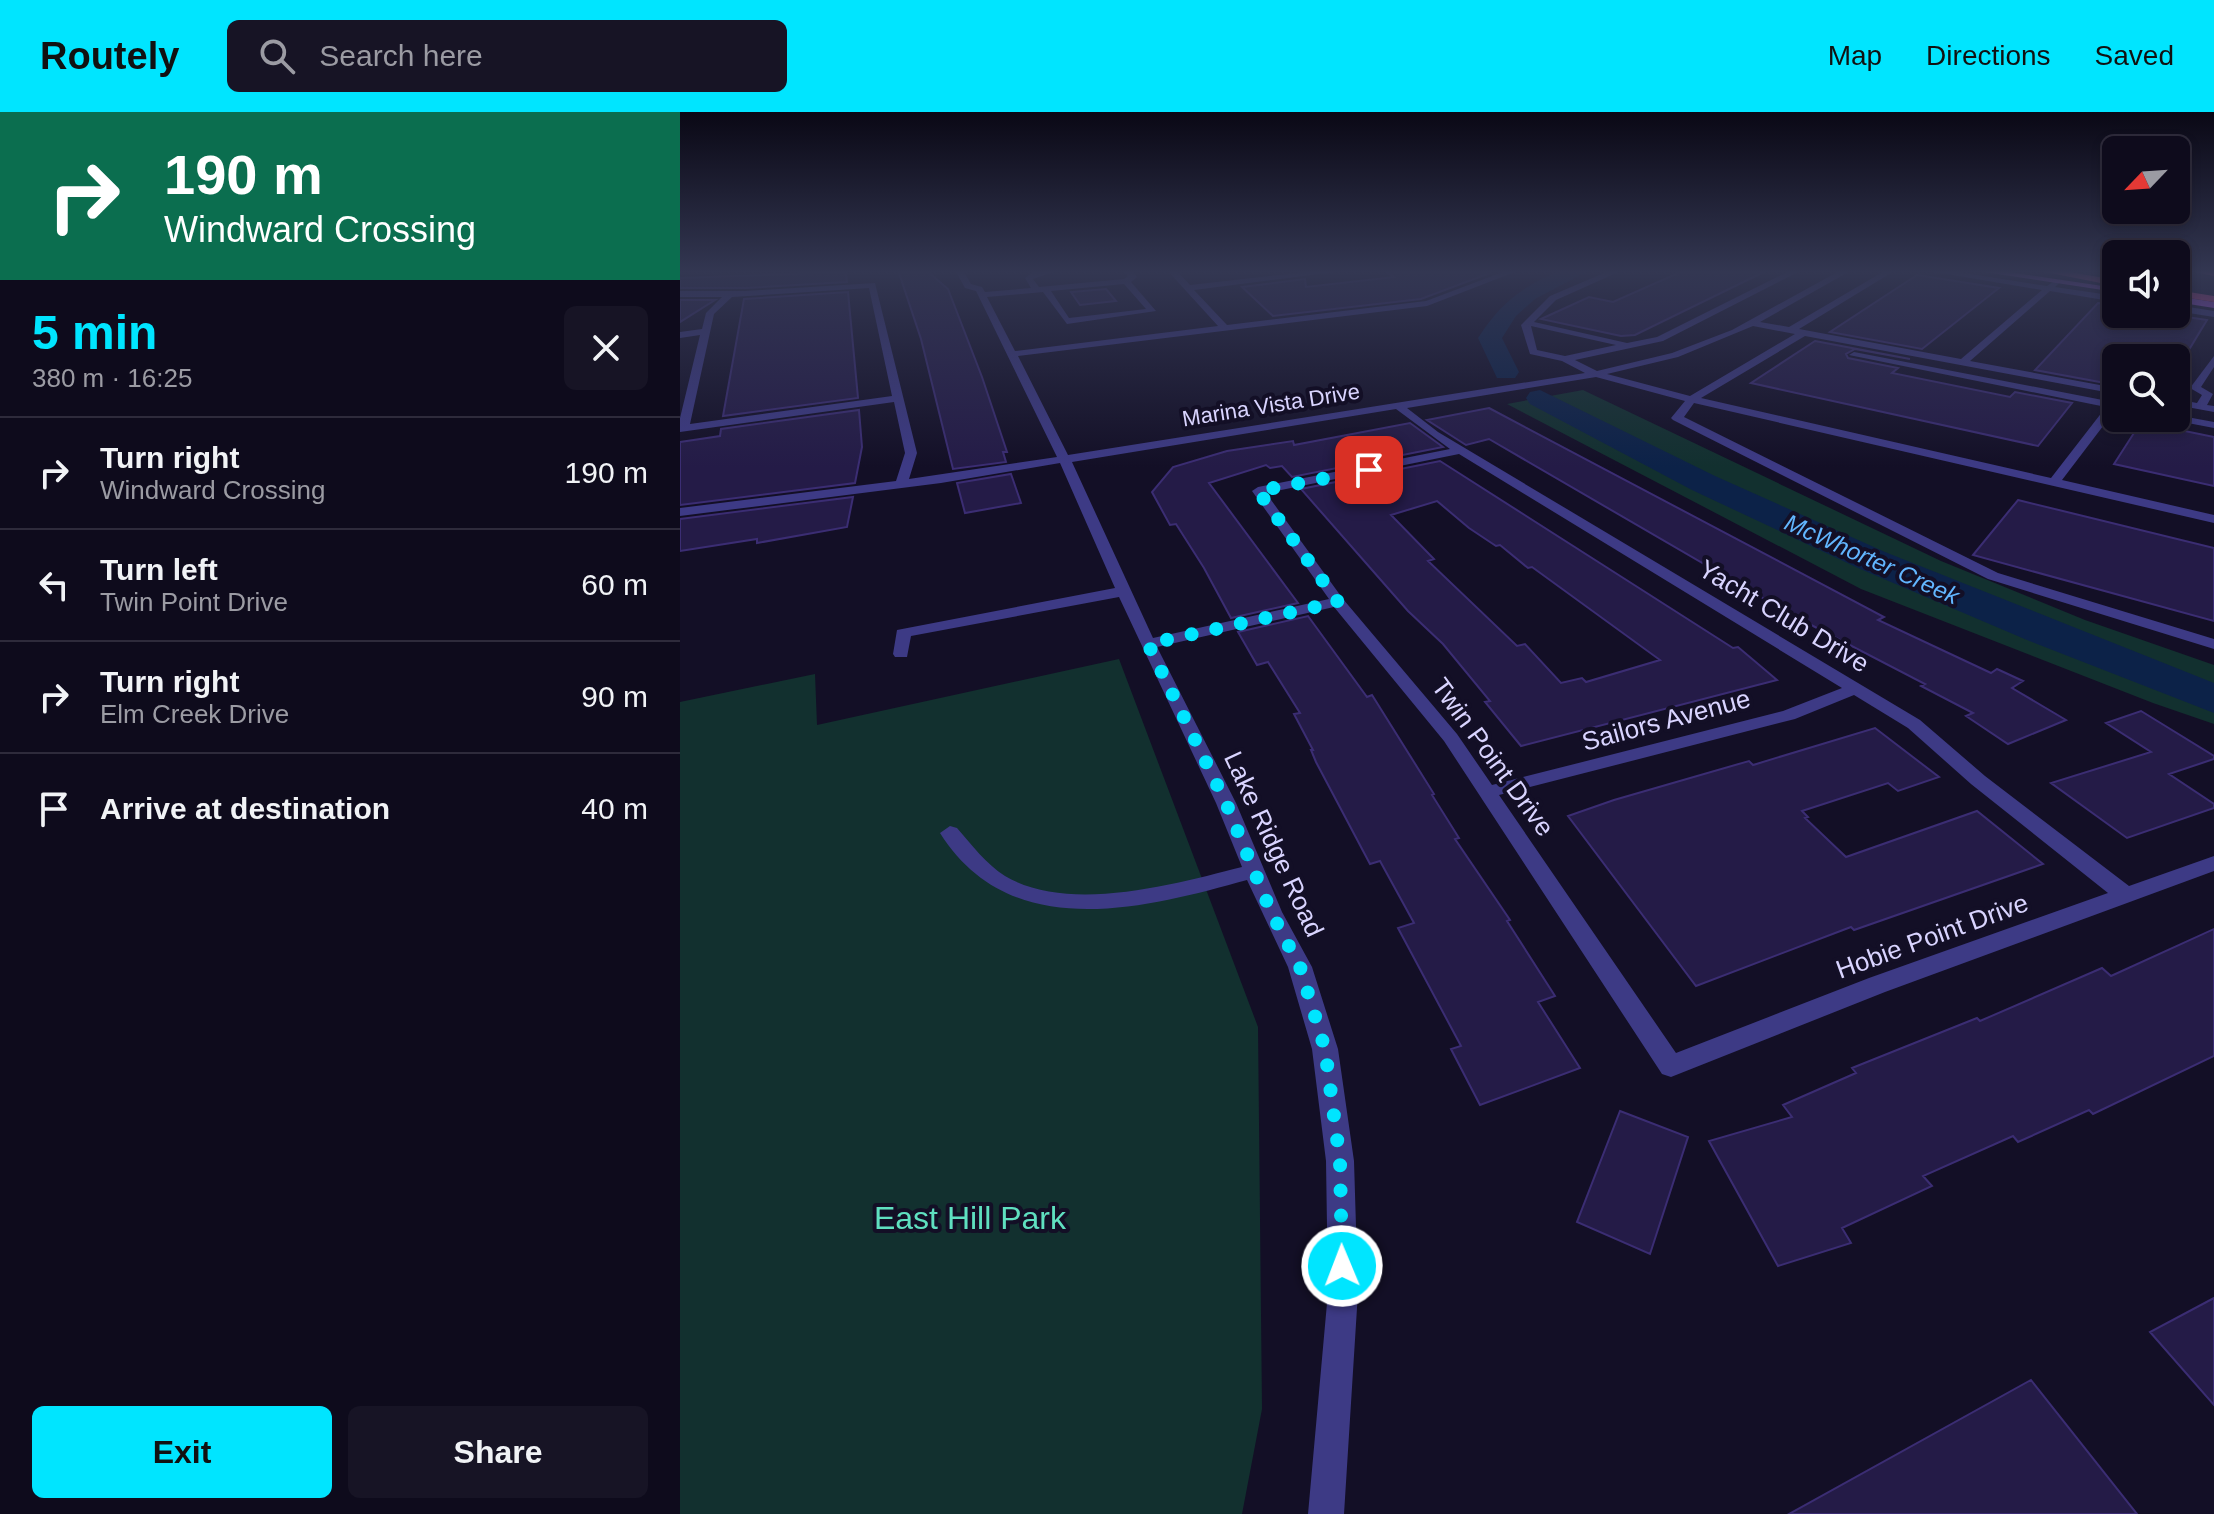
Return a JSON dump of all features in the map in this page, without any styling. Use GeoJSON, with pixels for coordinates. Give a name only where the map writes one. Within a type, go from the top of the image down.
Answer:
{"type":"FeatureCollection","features":[{"type":"Feature","properties":{"kind":"street"},"geometry":{"type":"LineString","coordinates":[[707,335],[682,429],[900,398]]}},
{"type":"Feature","properties":{"kind":"street"},"geometry":{"type":"LineString","coordinates":[[884,335],[911,453],[902,482]]}},
{"type":"Feature","properties":{"kind":"street","name":"Lake Ridge Road"},"geometry":{"type":"LineString","coordinates":[[1002,335],[1065,460],[1148,644],[1226,803],[1254,871],[1300,967],[1325,1049],[1340,1161],[1343,1292],[1326,1514]]}},
{"type":"Feature","properties":{"kind":"street"},"geometry":{"type":"LineString","coordinates":[[1010,354],[1164,335]]}},
{"type":"Feature","properties":{"kind":"street"},"geometry":{"type":"LineString","coordinates":[[1530,335],[1533,352],[1565,359],[1596,374],[1692,399],[2214,519]]}},
{"type":"Feature","properties":{"kind":"street"},"geometry":{"type":"LineString","coordinates":[[1586,335],[1635,346]]}},
{"type":"Feature","properties":{"kind":"street"},"geometry":{"type":"LineString","coordinates":[[1565,359],[1635,346],[1667,335]]}},
{"type":"Feature","properties":{"kind":"street","name":"Marina Vista Drive"},"geometry":{"type":"LineString","coordinates":[[680,512],[1065,460],[1596,374],[1675,355],[1722,335]]}},
{"type":"Feature","properties":{"kind":"street"},"geometry":{"type":"LineString","coordinates":[[1799,335],[1692,399],[1677,418],[1993,576],[2214,644]]}},
{"type":"Feature","properties":{"kind":"street"},"geometry":{"type":"LineString","coordinates":[[1822,335],[2102,388]]}},
{"type":"Feature","properties":{"kind":"street"},"geometry":{"type":"LineString","coordinates":[[1963,362],[1994,335]]}},
{"type":"Feature","properties":{"kind":"street"},"geometry":{"type":"LineString","coordinates":[[1787,343],[1803,346]]}},
{"type":"Feature","properties":{"kind":"street"},"geometry":{"type":"LineString","coordinates":[[1849,355],[2102,404]]}},
{"type":"Feature","properties":{"kind":"street"},"geometry":{"type":"LineString","coordinates":[[2200,407],[2208,394],[2195,388],[2214,359]]}},
{"type":"Feature","properties":{"kind":"street","name":"Yacht Club Drive"},"geometry":{"type":"LineString","coordinates":[[1397,405],[1434,434],[1914,724],[1978,780],[2126,895]]}},
{"type":"Feature","properties":{"kind":"street"},"geometry":{"type":"LineString","coordinates":[[2190,405],[2214,410]]}},
{"type":"Feature","properties":{"kind":"street"},"geometry":{"type":"LineString","coordinates":[[2054,482],[2102,421]]}},
{"type":"Feature","properties":{"kind":"street"},"geometry":{"type":"LineString","coordinates":[[2190,421],[2214,425]]}},
{"type":"Feature","properties":{"kind":"street","name":"Twin Point Drive"},"geometry":{"type":"LineString","coordinates":[[1460,450],[1258,491],[1338,602],[1451,738],[1671,1066]]}},
{"type":"Feature","properties":{"kind":"street"},"geometry":{"type":"LineString","coordinates":[[901,654],[903,633],[1125,591]]}},
{"type":"Feature","properties":{"kind":"street"},"geometry":{"type":"LineString","coordinates":[[1148,644],[1338,602]]}},
{"type":"Feature","properties":{"kind":"street","name":"Sailors Avenue"},"geometry":{"type":"LineString","coordinates":[[1488,792],[1789,715],[1855,689]]}},
{"type":"Feature","properties":{"kind":"street"},"geometry":{"type":"LineString","coordinates":[[950,833],[973,861],[1001,884],[1039,897],[1092,901],[1144,897],[1254,871]]}},
{"type":"Feature","properties":{"kind":"street","name":"Hobie Point Drive"},"geometry":{"type":"LineString","coordinates":[[1671,1066],[1877,985],[2214,863]]}},
{"type":"Feature","properties":{"kind":"green space"},"geometry":{"type":"Polygon","coordinates":[[[1583,390],[1941,561],[2085,620],[2214,665],[2214,724],[1861,589],[1507,404],[1583,390]]]}},
{"type":"Feature","properties":{"kind":"green space","name":"East Hill Park"},"geometry":{"type":"Polygon","coordinates":[[[1119,659],[1258,1027],[1262,1409],[1242,1514],[680,1514],[680,702],[815,674],[817,725],[1119,659]]]}},
{"type":"Feature","properties":{"kind":"building"},"geometry":{"type":"Polygon","coordinates":[[[737,335],[852,335],[858,398],[723,416],[737,335]]]}},
{"type":"Feature","properties":{"kind":"building"},"geometry":{"type":"Polygon","coordinates":[[[920,335],[966,335],[1007,452],[1003,452],[1006,462],[953,469],[920,335]]]}},
{"type":"Feature","properties":{"kind":"building"},"geometry":{"type":"Polygon","coordinates":[[[1849,335],[1939,335],[1922,349],[1849,335]]]}},
{"type":"Feature","properties":{"kind":"building"},"geometry":{"type":"Polygon","coordinates":[[[2068,335],[2198,335],[2190,348],[2190,344],[2102,344],[2102,382],[2035,370],[2068,335]]]}},
{"type":"Feature","properties":{"kind":"building"},"geometry":{"type":"Polygon","coordinates":[[[1815,341],[1910,359],[1855,349],[1846,354],[1848,358],[1898,368],[1892,373],[2010,397],[2015,392],[2072,403],[2038,446],[1751,383],[1815,341]]]}},
{"type":"Feature","properties":{"kind":"building"},"geometry":{"type":"Polygon","coordinates":[[[1489,408],[1884,617],[1878,620],[1991,673],[1997,669],[2023,681],[2012,688],[2066,720],[2008,744],[1966,716],[1973,713],[1921,686],[1925,684],[1790,614],[1489,439],[1466,445],[1427,420],[1489,408]]]}},
{"type":"Feature","properties":{"kind":"building"},"geometry":{"type":"Polygon","coordinates":[[[859,410],[862,447],[855,483],[680,505],[680,442],[720,436],[721,429],[859,410]]]}},
{"type":"Feature","properties":{"kind":"building"},"geometry":{"type":"Polygon","coordinates":[[[1410,423],[1443,447],[1292,477],[1282,466],[1270,468],[1266,465],[1209,483],[1298,603],[1231,618],[1204,568],[1176,524],[1170,525],[1152,492],[1173,467],[1227,451],[1293,441],[1294,445],[1410,423]]]}},
{"type":"Feature","properties":{"kind":"building"},"geometry":{"type":"Polygon","coordinates":[[[2135,432],[2190,432],[2214,437],[2214,486],[2114,464],[2135,432]]]}},
{"type":"Feature","properties":{"kind":"building"},"geometry":{"type":"Polygon","coordinates":[[[1440,461],[1733,648],[1738,647],[1777,680],[1521,746],[1485,702],[1490,701],[1443,644],[1408,611],[1301,489],[1440,461]],[[1437,501],[1391,515],[1434,559],[1428,561],[1517,646],[1525,644],[1561,683],[1582,678],[1586,682],[1660,660],[1532,567],[1528,568],[1500,545],[1496,546],[1437,501]]]}},
{"type":"Feature","properties":{"kind":"building"},"geometry":{"type":"Polygon","coordinates":[[[1011,474],[1021,503],[965,513],[957,483],[1011,474]]]}},
{"type":"Feature","properties":{"kind":"building"},"geometry":{"type":"Polygon","coordinates":[[[853,497],[847,527],[757,543],[757,539],[680,551],[680,519],[853,497]]]}},
{"type":"Feature","properties":{"kind":"building"},"geometry":{"type":"Polygon","coordinates":[[[2018,500],[2214,548],[2214,621],[1973,555],[2018,500]]]}},
{"type":"Feature","properties":{"kind":"building"},"geometry":{"type":"Polygon","coordinates":[[[1308,616],[1367,697],[1372,695],[1434,794],[1459,838],[1455,839],[1510,920],[1507,921],[1555,996],[1538,1002],[1580,1068],[1480,1105],[1451,1049],[1461,1046],[1398,928],[1414,923],[1380,861],[1370,864],[1316,762],[1294,714],[1300,713],[1268,662],[1257,665],[1238,632],[1308,616]]]}},
{"type":"Feature","properties":{"kind":"building"},"geometry":{"type":"Polygon","coordinates":[[[2141,711],[2214,756],[2214,759],[2169,774],[2214,804],[2214,808],[2127,838],[2051,783],[2151,752],[2106,723],[2141,711]]]}},
{"type":"Feature","properties":{"kind":"building"},"geometry":{"type":"Polygon","coordinates":[[[1875,728],[1939,777],[1898,791],[1888,783],[1802,811],[1808,817],[1805,818],[1846,857],[1977,811],[2043,864],[1854,930],[1851,927],[1696,986],[1568,816],[1749,761],[1753,765],[1875,728]]]}},
{"type":"Feature","properties":{"kind":"building"},"geometry":{"type":"Polygon","coordinates":[[[2214,929],[2214,1056],[2093,1114],[2089,1110],[2018,1142],[2013,1136],[1923,1176],[1932,1186],[1842,1228],[1851,1243],[1778,1266],[1709,1141],[1792,1117],[1783,1105],[1856,1073],[1852,1068],[1977,1018],[1980,1021],[2102,968],[2111,976],[2214,929]]]}},
{"type":"Feature","properties":{"kind":"building"},"geometry":{"type":"Polygon","coordinates":[[[1620,1111],[1688,1137],[1650,1254],[1577,1222],[1620,1111]]]}},
{"type":"Feature","properties":{"kind":"building"},"geometry":{"type":"Polygon","coordinates":[[[2214,1298],[2214,1405],[2150,1332],[2214,1298]]]}},
{"type":"Feature","properties":{"kind":"building"},"geometry":{"type":"Polygon","coordinates":[[[2031,1380],[2137,1514],[1789,1514],[2031,1380]]]}},
{"type":"Feature","properties":{"kind":"waterway","name":"McWhorter Creek"},"geometry":{"type":"LineString","coordinates":[[1492,335],[1506,372]]}},
{"type":"Feature","properties":{"kind":"waterway","name":"McWhorter Creek"},"geometry":{"type":"LineString","coordinates":[[1540,398],[1621,442],[1787,523],[1956,596],[2214,699]]}},
{"type":"Feature","properties":{"kind":"route"},"geometry":{"type":"LineString","coordinates":[[1342,1266],[1340,1161],[1325,1049],[1300,967],[1271,912],[1226,803],[1148,644],[1338,602],[1258,491],[1369,470]]}}]}
